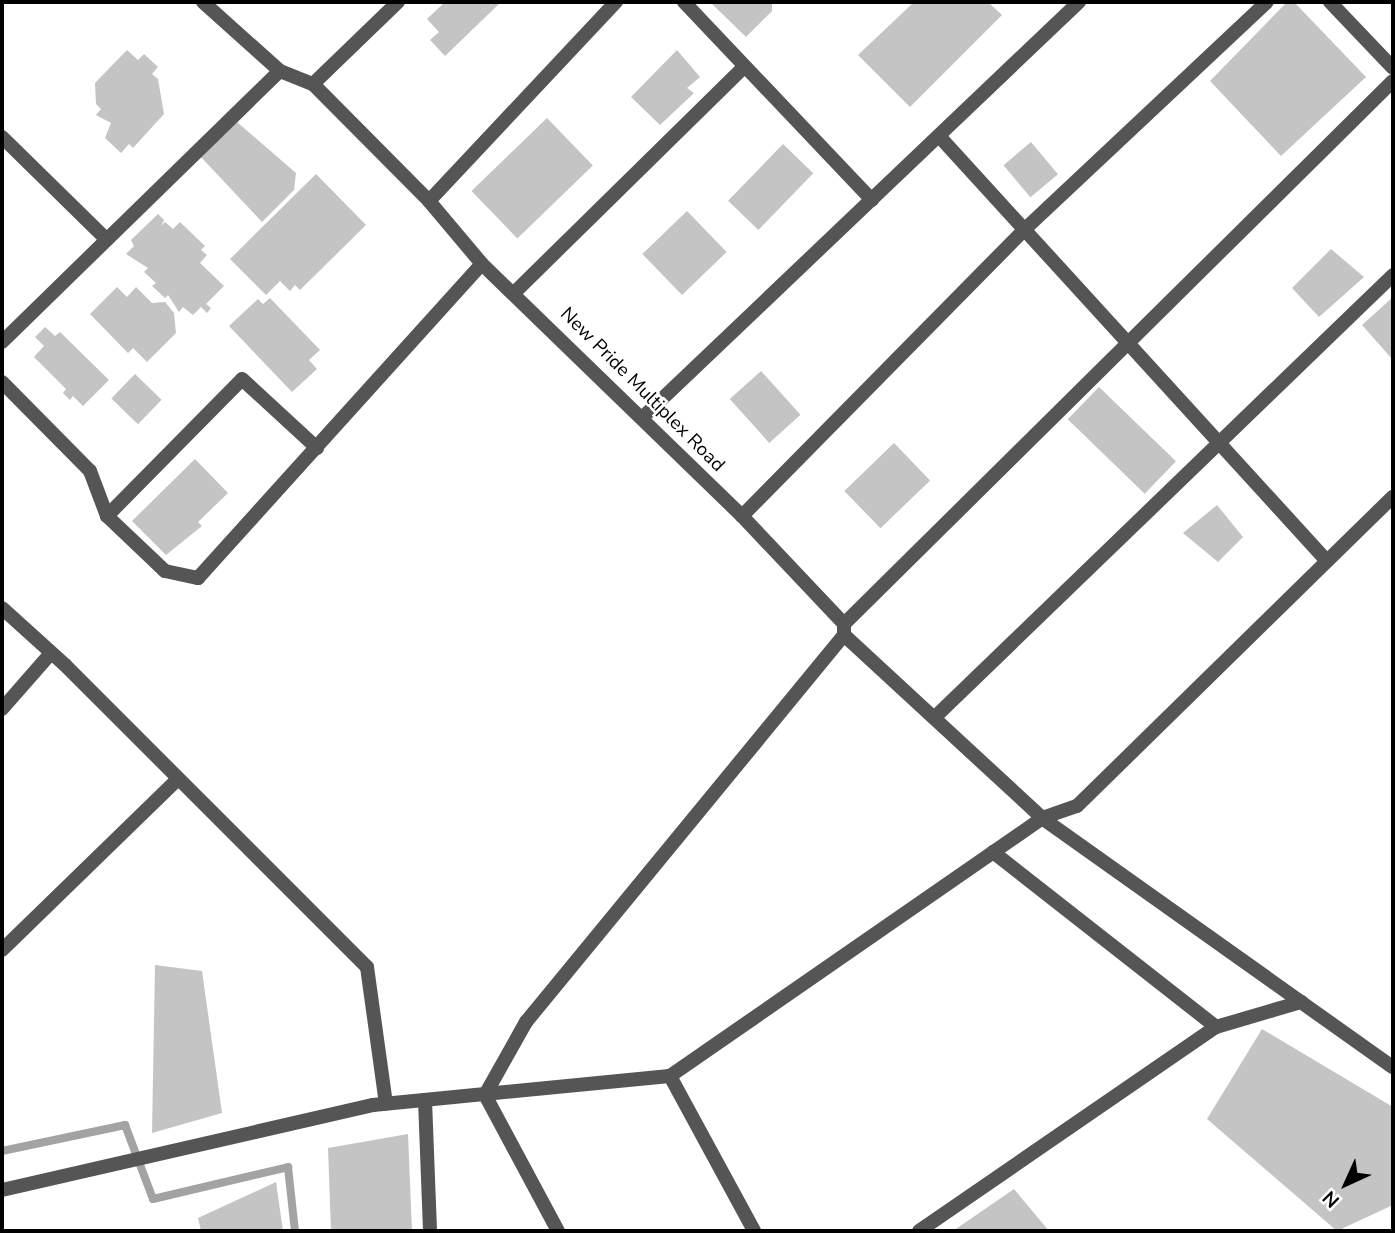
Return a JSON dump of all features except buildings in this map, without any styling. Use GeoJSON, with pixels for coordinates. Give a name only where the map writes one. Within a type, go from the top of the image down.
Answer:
{"type":"FeatureCollection","features":[{"type":"Feature","properties":{"kind":"street","name":"New Pride Multiplex Road"},"geometry":{"type":"LineString","coordinates":[[203,2],[280,71],[313,84],[429,201],[482,264],[515,292],[742,516],[844,630],[1042,818],[1393,1067]]}},
{"type":"Feature","properties":{"kind":"street"},"geometry":{"type":"LineString","coordinates":[[313,84],[398,2]]}},
{"type":"Feature","properties":{"kind":"street"},"geometry":{"type":"LineString","coordinates":[[429,201],[616,2]]}},
{"type":"Feature","properties":{"kind":"street"},"geometry":{"type":"LineString","coordinates":[[684,2],[872,200]]}},
{"type":"Feature","properties":{"kind":"street"},"geometry":{"type":"LineString","coordinates":[[643,417],[1080,2]]}},
{"type":"Feature","properties":{"kind":"street"},"geometry":{"type":"LineString","coordinates":[[742,516],[1024,230],[1267,2]]}},
{"type":"Feature","properties":{"kind":"street"},"geometry":{"type":"LineString","coordinates":[[1330,2],[1393,68]]}},
{"type":"Feature","properties":{"kind":"street"},"geometry":{"type":"LineString","coordinates":[[515,292],[744,67]]}},
{"type":"Feature","properties":{"kind":"street"},"geometry":{"type":"LineString","coordinates":[[2,342],[280,71]]}},
{"type":"Feature","properties":{"kind":"street"},"geometry":{"type":"LineString","coordinates":[[485,1095],[526,1022],[844,630],[1126,342],[1393,80]]}},
{"type":"Feature","properties":{"kind":"street"},"geometry":{"type":"LineString","coordinates":[[939,136],[1327,561]]}},
{"type":"Feature","properties":{"kind":"street"},"geometry":{"type":"LineString","coordinates":[[2,137],[106,239]]}},
{"type":"Feature","properties":{"kind":"street"},"geometry":{"type":"LineString","coordinates":[[2,382],[90,471],[107,516],[165,572],[198,578],[482,264]]}},
{"type":"Feature","properties":{"kind":"street"},"geometry":{"type":"LineString","coordinates":[[934,718],[1393,275]]}},
{"type":"Feature","properties":{"kind":"street"},"geometry":{"type":"LineString","coordinates":[[107,516],[242,379],[317,448]]}},
{"type":"Feature","properties":{"kind":"street"},"geometry":{"type":"LineString","coordinates":[[2,1191],[386,1104],[670,1076],[1042,818],[1077,806],[1393,497]]}},
{"type":"Feature","properties":{"kind":"street"},"geometry":{"type":"LineString","coordinates":[[2,608],[51,653],[367,967],[386,1104]]}},
{"type":"Feature","properties":{"kind":"street"},"geometry":{"type":"LineString","coordinates":[[2,709],[51,653]]}},
{"type":"Feature","properties":{"kind":"street"},"geometry":{"type":"LineString","coordinates":[[2,950],[178,779]]}},
{"type":"Feature","properties":{"kind":"street"},"geometry":{"type":"LineString","coordinates":[[993,852],[1216,1027]]}},
{"type":"Feature","properties":{"kind":"street"},"geometry":{"type":"LineString","coordinates":[[919,1231],[1216,1027],[1301,1002]]}},
{"type":"Feature","properties":{"kind":"street"},"geometry":{"type":"LineString","coordinates":[[670,1076],[754,1231]]}},
{"type":"Feature","properties":{"kind":"street"},"geometry":{"type":"LineString","coordinates":[[485,1095],[558,1231]]}},
{"type":"Feature","properties":{"kind":"street"},"geometry":{"type":"LineString","coordinates":[[425,1100],[429,1231]]}},
{"type":"Feature","properties":{"kind":"waterway"},"geometry":{"type":"LineString","coordinates":[[2,1151],[125,1125],[153,1199],[288,1167],[295,1231]]}}]}
